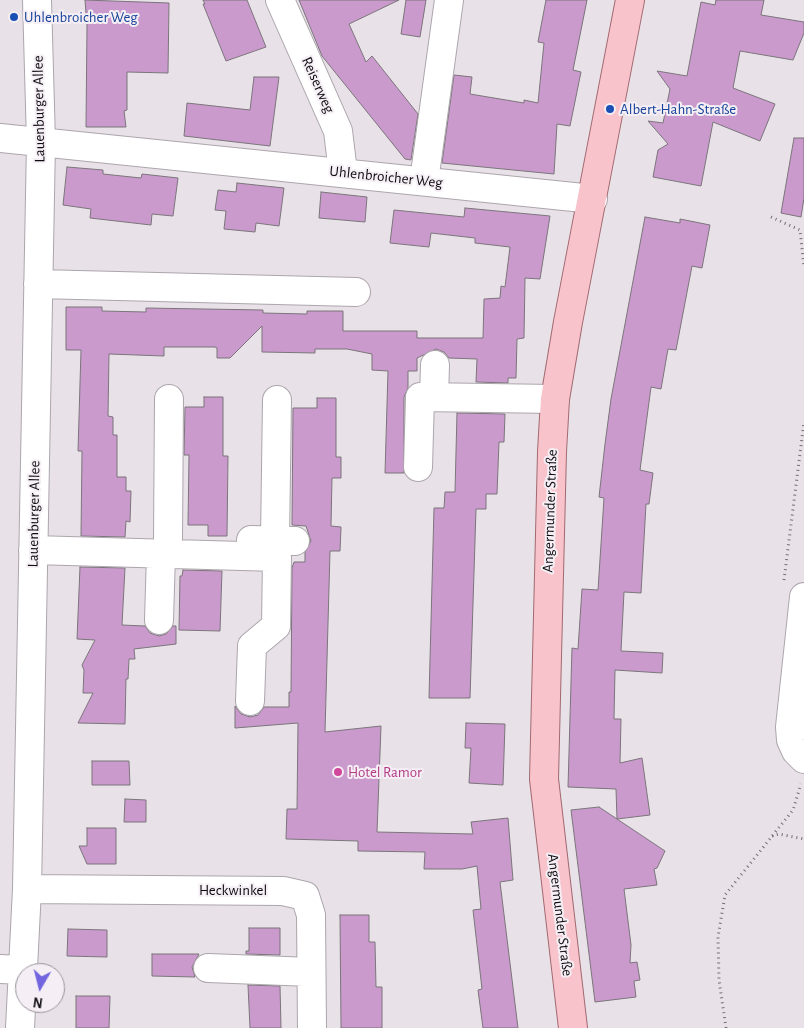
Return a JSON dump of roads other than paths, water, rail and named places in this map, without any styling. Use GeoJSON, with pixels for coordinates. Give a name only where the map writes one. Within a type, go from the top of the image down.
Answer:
{"type":"FeatureCollection","features":[{"type":"Feature","properties":{"kind":"main road","name":"Angermunder Straße"},"geometry":{"type":"LineString","coordinates":[[574,1028],[544,779],[547,579],[555,399],[630,0]]}},
{"type":"Feature","properties":{"kind":"street","name":"Lauenburger Allee"},"geometry":{"type":"LineString","coordinates":[[20,1028],[12,970],[27,889],[41,142],[37,0]]}},
{"type":"Feature","properties":{"kind":"street","name":"Reiserweg"},"geometry":{"type":"LineString","coordinates":[[280,0],[338,131],[344,172]]}},
{"type":"Feature","properties":{"kind":"street"},"geometry":{"type":"LineString","coordinates":[[424,181],[449,0]]}},
{"type":"Feature","properties":{"kind":"street","name":"Uhlenbroicher Weg"},"geometry":{"type":"LineString","coordinates":[[0,138],[344,172],[593,200]]}},
{"type":"Feature","properties":{"kind":"street"},"geometry":{"type":"LineString","coordinates":[[38,284],[356,292]]}},
{"type":"Feature","properties":{"kind":"street"},"geometry":{"type":"LineString","coordinates":[[434,365],[434,397]]}},
{"type":"Feature","properties":{"kind":"street"},"geometry":{"type":"LineString","coordinates":[[418,467],[420,397],[555,399]]}},
{"type":"Feature","properties":{"kind":"street"},"geometry":{"type":"LineString","coordinates":[[159,620],[165,546],[169,399]]}},
{"type":"Feature","properties":{"kind":"street"},"geometry":{"type":"LineString","coordinates":[[33,543],[165,546],[285,540],[277,400]]}},
{"type":"Feature","properties":{"kind":"street"},"geometry":{"type":"LineString","coordinates":[[165,546],[277,557],[276,626],[252,646],[250,701]]}},
{"type":"Feature","properties":{"kind":"street"},"geometry":{"type":"LineString","coordinates":[[803,768],[791,740],[790,727],[804,596]]}},
{"type":"Feature","properties":{"kind":"street","name":"Heckwinkel"},"geometry":{"type":"LineString","coordinates":[[27,889],[283,891],[304,896],[311,914],[312,1028]]}},
{"type":"Feature","properties":{"kind":"street"},"geometry":{"type":"LineString","coordinates":[[208,968],[312,972]]}},
{"type":"Feature","properties":{"kind":"place","name":"Uhlenbroicher Weg"},"geometry":{"type":"Point","coordinates":[14,17]}},
{"type":"Feature","properties":{"kind":"place","name":"Albert-Hahn-Straße"},"geometry":{"type":"Point","coordinates":[610,109]}},
{"type":"Feature","properties":{"kind":"place","name":"Hotel Ramor"},"geometry":{"type":"Point","coordinates":[338,772]}}]}
